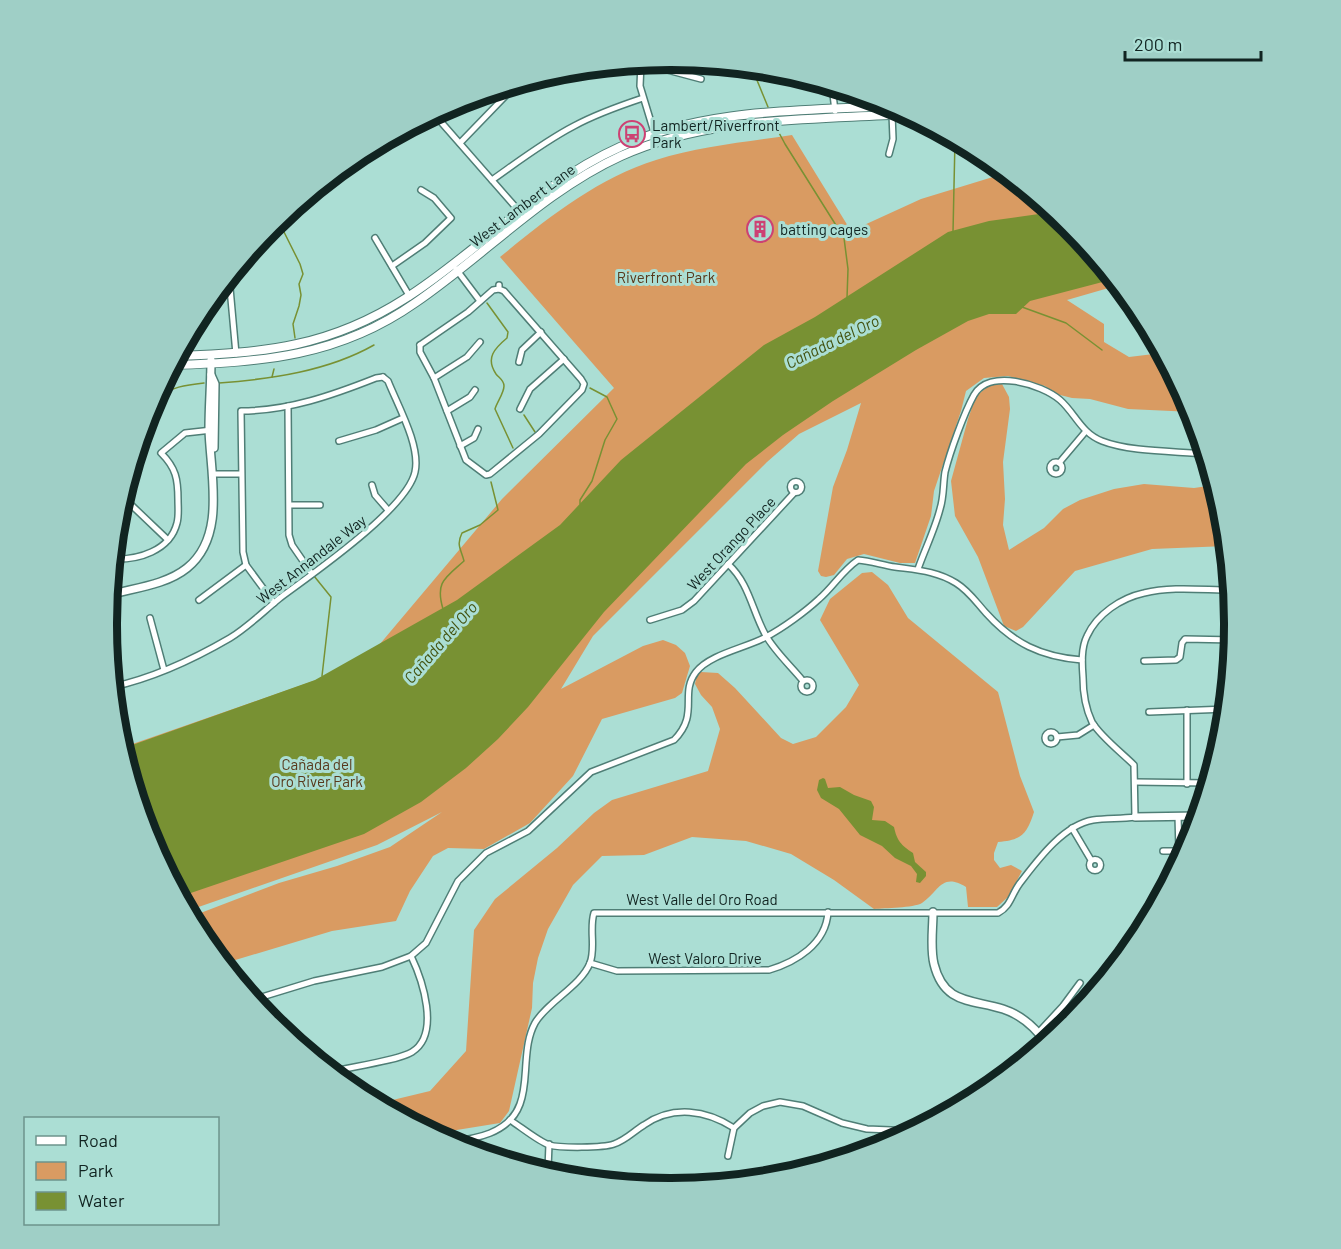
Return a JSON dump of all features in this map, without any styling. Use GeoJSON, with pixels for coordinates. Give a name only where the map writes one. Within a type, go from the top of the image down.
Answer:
{"type":"FeatureCollection","features":[{"type":"Feature","properties":{"kind":"main road","name":"West Lambert Lane"},"geometry":{"type":"LineString","coordinates":[[182,365],[268,360],[312,350],[372,328],[414,304],[519,211],[555,184],[582,166],[622,146],[690,124],[732,117],[868,107]]}},
{"type":"Feature","properties":{"kind":"main road","name":"West Lambert Lane"},"geometry":{"type":"LineString","coordinates":[[186,356],[236,354],[282,348],[324,338],[368,320],[454,268],[569,185],[621,156],[657,142],[733,126],[888,115]]}},
{"type":"Feature","properties":{"kind":"street"},"geometry":{"type":"LineString","coordinates":[[668,70],[701,79]]}},
{"type":"Feature","properties":{"kind":"street"},"geometry":{"type":"LineString","coordinates":[[640,72],[639,82],[657,142]]}},
{"type":"Feature","properties":{"kind":"street"},"geometry":{"type":"LineString","coordinates":[[833,95],[835,118]]}},
{"type":"Feature","properties":{"kind":"street"},"geometry":{"type":"LineString","coordinates":[[460,143],[506,96]]}},
{"type":"Feature","properties":{"kind":"street"},"geometry":{"type":"LineString","coordinates":[[492,180],[534,150],[584,121],[643,98]]}},
{"type":"Feature","properties":{"kind":"street"},"geometry":{"type":"LineString","coordinates":[[581,113],[584,121]]}},
{"type":"Feature","properties":{"kind":"street"},"geometry":{"type":"LineString","coordinates":[[890,154],[893,139],[892,117]]}},
{"type":"Feature","properties":{"kind":"street"},"geometry":{"type":"LineString","coordinates":[[440,121],[519,211]]}},
{"type":"Feature","properties":{"kind":"street"},"geometry":{"type":"LineString","coordinates":[[392,266],[425,243],[451,218],[434,198],[421,190]]}},
{"type":"Feature","properties":{"kind":"street"},"geometry":{"type":"LineString","coordinates":[[375,238],[414,304]]}},
{"type":"Feature","properties":{"kind":"street"},"geometry":{"type":"LineString","coordinates":[[454,268],[480,301]]}},
{"type":"Feature","properties":{"kind":"street"},"geometry":{"type":"LineString","coordinates":[[499,287],[585,384],[582,390],[539,434],[493,472],[484,476],[466,460],[434,378],[418,345],[480,301],[499,287]]}},
{"type":"Feature","properties":{"kind":"street"},"geometry":{"type":"LineString","coordinates":[[230,288],[236,354]]}},
{"type":"Feature","properties":{"kind":"street"},"geometry":{"type":"LineString","coordinates":[[519,362],[522,350],[541,332]]}},
{"type":"Feature","properties":{"kind":"street"},"geometry":{"type":"LineString","coordinates":[[434,378],[467,357],[480,342]]}},
{"type":"Feature","properties":{"kind":"street"},"geometry":{"type":"LineString","coordinates":[[118,593],[169,579],[194,562],[206,545],[210,532],[212,474],[210,355]]}},
{"type":"Feature","properties":{"kind":"street"},"geometry":{"type":"LineString","coordinates":[[520,409],[530,389],[564,359]]}},
{"type":"Feature","properties":{"kind":"street"},"geometry":{"type":"LineString","coordinates":[[274,603],[246,565],[242,540],[241,411],[288,406],[322,398],[383,377],[385,370]]}},
{"type":"Feature","properties":{"kind":"street","name":"West Annandale Way"},"geometry":{"type":"LineString","coordinates":[[120,685],[164,670],[231,637],[370,528],[404,494],[416,471],[413,444],[388,381],[383,377]]}},
{"type":"Feature","properties":{"kind":"street"},"geometry":{"type":"LineString","coordinates":[[918,569],[941,507],[950,455],[974,393],[987,382],[1001,380],[1038,387],[1050,392],[1062,401],[1086,432],[1100,440],[1118,446],[1197,453]]}},
{"type":"Feature","properties":{"kind":"street"},"geometry":{"type":"LineString","coordinates":[[447,411],[470,397],[475,390]]}},
{"type":"Feature","properties":{"kind":"street"},"geometry":{"type":"LineString","coordinates":[[288,406],[289,535],[292,545],[312,574]]}},
{"type":"Feature","properties":{"kind":"street"},"geometry":{"type":"LineString","coordinates":[[339,441],[376,430],[404,418]]}},
{"type":"Feature","properties":{"kind":"street"},"geometry":{"type":"LineString","coordinates":[[460,446],[474,438],[478,429]]}},
{"type":"Feature","properties":{"kind":"street"},"geometry":{"type":"LineString","coordinates":[[120,558],[157,550],[168,540],[177,524],[178,480],[174,468],[161,453],[185,433],[212,430]]}},
{"type":"Feature","properties":{"kind":"street"},"geometry":{"type":"LineString","coordinates":[[1059,462],[1086,432]]}},
{"type":"Feature","properties":{"kind":"street"},"geometry":{"type":"LineString","coordinates":[[212,474],[242,474]]}},
{"type":"Feature","properties":{"kind":"street"},"geometry":{"type":"LineString","coordinates":[[372,485],[375,495],[388,510]]}},
{"type":"Feature","properties":{"kind":"street","name":"West Orango Place"},"geometry":{"type":"LineString","coordinates":[[650,620],[682,610],[689,605],[794,493]]}},
{"type":"Feature","properties":{"kind":"street"},"geometry":{"type":"LineString","coordinates":[[130,504],[168,540]]}},
{"type":"Feature","properties":{"kind":"street"},"geometry":{"type":"LineString","coordinates":[[290,505],[320,505]]}},
{"type":"Feature","properties":{"kind":"street"},"geometry":{"type":"LineString","coordinates":[[261,997],[314,981],[382,967],[411,956],[426,944],[458,881],[486,854],[528,831],[591,772],[674,740],[684,730],[689,714],[690,685],[696,672],[706,663],[766,637],[819,599],[858,560],[918,569],[939,575],[969,593],[1002,630],[1022,644],[1060,658],[1082,660]]}},
{"type":"Feature","properties":{"kind":"street"},"geometry":{"type":"LineString","coordinates":[[728,564],[737,572],[747,590],[766,637],[803,681]]}},
{"type":"Feature","properties":{"kind":"street"},"geometry":{"type":"LineString","coordinates":[[199,600],[246,565]]}},
{"type":"Feature","properties":{"kind":"street"},"geometry":{"type":"LineString","coordinates":[[1135,817],[1134,765],[1094,725],[1086,707],[1083,695],[1082,660],[1086,638],[1096,622],[1109,609],[1143,593],[1165,590],[1223,590]]}},
{"type":"Feature","properties":{"kind":"street"},"geometry":{"type":"LineString","coordinates":[[150,618],[164,670]]}},
{"type":"Feature","properties":{"kind":"street"},"geometry":{"type":"LineString","coordinates":[[1144,661],[1176,660],[1180,657],[1182,643],[1185,639],[1224,640]]}},
{"type":"Feature","properties":{"kind":"street"},"geometry":{"type":"LineString","coordinates":[[1149,712],[1218,709]]}},
{"type":"Feature","properties":{"kind":"street"},"geometry":{"type":"LineString","coordinates":[[1186,710],[1187,783]]}},
{"type":"Feature","properties":{"kind":"street"},"geometry":{"type":"LineString","coordinates":[[1057,737],[1078,735],[1094,725]]}},
{"type":"Feature","properties":{"kind":"street"},"geometry":{"type":"LineString","coordinates":[[1135,782],[1201,783]]}},
{"type":"Feature","properties":{"kind":"street"},"geometry":{"type":"LineString","coordinates":[[1178,816],[1179,844]]}},
{"type":"Feature","properties":{"kind":"street","name":"West Valle del Oro Road"},"geometry":{"type":"LineString","coordinates":[[590,963],[591,922],[594,913],[998,913],[1005,909],[1024,878],[1061,835],[1072,828],[1089,820],[1190,816]]}},
{"type":"Feature","properties":{"kind":"street"},"geometry":{"type":"LineString","coordinates":[[1072,828],[1091,861]]}},
{"type":"Feature","properties":{"kind":"street"},"geometry":{"type":"LineString","coordinates":[[1163,851],[1176,851]]}},
{"type":"Feature","properties":{"kind":"street","name":"West Valoro Drive"},"geometry":{"type":"LineString","coordinates":[[590,963],[617,971],[769,970],[784,966],[808,951],[827,922],[828,912]]}},
{"type":"Feature","properties":{"kind":"street"},"geometry":{"type":"LineString","coordinates":[[933,912],[933,962],[944,984],[956,996],[968,1002],[995,1007],[1017,1015],[1041,1036]]}},
{"type":"Feature","properties":{"kind":"street"},"geometry":{"type":"LineString","coordinates":[[341,1070],[402,1057],[414,1051],[425,1036],[427,1019],[425,994],[411,956]]}},
{"type":"Feature","properties":{"kind":"street"},"geometry":{"type":"LineString","coordinates":[[466,1139],[484,1136],[510,1120],[520,1105],[524,1090],[527,1048],[536,1022],[582,975],[590,963]]}},
{"type":"Feature","properties":{"kind":"street"},"geometry":{"type":"LineString","coordinates":[[1038,1033],[1055,1016],[1080,983]]}},
{"type":"Feature","properties":{"kind":"street"},"geometry":{"type":"LineString","coordinates":[[728,1156],[734,1128],[750,1113],[763,1106],[780,1102],[803,1107],[842,1123],[867,1129],[896,1130]]}},
{"type":"Feature","properties":{"kind":"street"},"geometry":{"type":"LineString","coordinates":[[510,1120],[549,1144],[602,1146],[614,1144],[630,1136],[659,1116],[677,1112],[711,1115],[734,1128]]}},
{"type":"Feature","properties":{"kind":"street"},"geometry":{"type":"LineString","coordinates":[[548,1165],[549,1144]]}},
{"type":"Feature","properties":{"kind":"green space","name":"Riverfront Park"},"geometry":{"type":"Polygon","coordinates":[[[792,135],[851,231],[921,199],[995,176],[1036,208],[1062,233],[1110,287],[1067,300],[1104,324],[1104,342],[1129,357],[1153,354],[1182,411],[1128,409],[1090,399],[1056,394],[1045,386],[1008,376],[984,378],[966,391],[934,491],[931,516],[915,563],[900,563],[864,554],[847,559],[834,575],[826,577],[821,576],[818,571],[833,487],[861,403],[799,434],[767,462],[593,636],[561,689],[643,646],[663,640],[676,645],[685,653],[690,666],[682,693],[675,698],[602,719],[573,776],[530,823],[484,849],[448,848],[433,856],[410,891],[396,921],[332,931],[231,961],[198,914],[279,883],[390,847],[442,812],[377,845],[195,908],[159,837],[146,803],[130,745],[342,671],[369,657],[502,499],[614,388],[500,257],[574,201],[613,178],[656,160],[724,145],[792,135]]]}},
{"type":"Feature","properties":{"kind":"green space"},"geometry":{"type":"Polygon","coordinates":[[[1002,384],[1009,397],[1010,409],[1003,462],[1005,499],[1003,525],[1009,550],[1044,528],[1063,509],[1080,500],[1114,489],[1144,484],[1194,488],[1207,486],[1219,546],[1152,549],[1075,571],[1023,627],[1016,631],[1004,626],[978,557],[955,516],[951,481],[976,396],[990,385],[1002,384]]]}},
{"type":"Feature","properties":{"kind":"green space"},"geometry":{"type":"Polygon","coordinates":[[[872,572],[888,585],[908,618],[998,692],[1020,776],[1034,812],[1026,831],[1013,840],[998,842],[994,853],[994,860],[1000,868],[1011,865],[1022,871],[1008,897],[997,907],[968,907],[966,887],[951,882],[941,885],[928,899],[918,905],[874,909],[834,880],[791,854],[746,841],[692,837],[644,855],[602,856],[573,885],[548,929],[538,958],[533,983],[532,1008],[509,1111],[500,1123],[448,1131],[388,1101],[430,1091],[466,1051],[474,930],[495,899],[612,800],[708,771],[720,729],[712,707],[695,684],[697,674],[701,672],[718,673],[781,738],[793,744],[816,737],[846,707],[859,685],[820,620],[830,599],[862,573],[872,572]]]}},
{"type":"Feature","properties":{"kind":"water","name":"Cañada del Oro River Park"},"geometry":{"type":"Polygon","coordinates":[[[1042,214],[1087,259],[1105,281],[1030,301],[1016,314],[989,314],[968,321],[833,401],[783,435],[746,464],[604,612],[528,707],[498,739],[466,768],[421,802],[364,834],[187,894],[159,837],[146,803],[130,746],[315,680],[457,600],[560,525],[621,460],[764,345],[815,317],[948,232],[989,221],[1042,214]]]}},
{"type":"Feature","properties":{"kind":"water"},"geometry":{"type":"Polygon","coordinates":[[[823,778],[828,788],[840,787],[871,801],[874,807],[872,820],[885,821],[894,827],[900,842],[913,853],[915,862],[926,872],[926,876],[920,883],[916,882],[917,874],[911,866],[895,858],[882,846],[860,835],[839,809],[821,798],[817,790],[819,780],[823,778]]]}},
{"type":"Feature","properties":{"kind":"waterway"},"geometry":{"type":"LineString","coordinates":[[756,77],[768,107]]}},
{"type":"Feature","properties":{"kind":"waterway"},"geometry":{"type":"LineString","coordinates":[[777,129],[844,238],[848,269],[847,298]]}},
{"type":"Feature","properties":{"kind":"waterway"},"geometry":{"type":"LineString","coordinates":[[953,232],[955,149]]}},
{"type":"Feature","properties":{"kind":"waterway"},"geometry":{"type":"LineString","coordinates":[[283,229],[303,274],[299,284],[301,295],[299,306],[293,324],[295,338]]}},
{"type":"Feature","properties":{"kind":"waterway"},"geometry":{"type":"LineString","coordinates":[[487,303],[508,332],[507,338],[493,354],[491,363],[504,386],[495,409],[513,448]]}},
{"type":"Feature","properties":{"kind":"waterway"},"geometry":{"type":"LineString","coordinates":[[1022,307],[1066,323],[1102,350]]}},
{"type":"Feature","properties":{"kind":"waterway"},"geometry":{"type":"LineString","coordinates":[[219,383],[299,372],[338,361],[374,345]]}},
{"type":"Feature","properties":{"kind":"waterway"},"geometry":{"type":"LineString","coordinates":[[272,377],[274,369]]}},
{"type":"Feature","properties":{"kind":"waterway"},"geometry":{"type":"LineString","coordinates":[[169,390],[204,383]]}},
{"type":"Feature","properties":{"kind":"waterway"},"geometry":{"type":"LineString","coordinates":[[580,504],[580,500],[592,481],[605,440],[617,419],[607,397],[590,388]]}},
{"type":"Feature","properties":{"kind":"waterway"},"geometry":{"type":"LineString","coordinates":[[524,415],[535,432]]}},
{"type":"Feature","properties":{"kind":"waterway"},"geometry":{"type":"LineString","coordinates":[[443,609],[440,592],[443,581],[464,561],[459,544],[462,533],[480,525],[498,510],[491,482]]}},
{"type":"Feature","properties":{"kind":"waterway"},"geometry":{"type":"LineString","coordinates":[[314,576],[331,597],[322,676]]}},
{"type":"Feature","properties":{"kind":"place","name":"Lambert/Riverfront Park"},"geometry":{"type":"Point","coordinates":[632,134]}},
{"type":"Feature","properties":{"kind":"place","name":"batting cages"},"geometry":{"type":"Point","coordinates":[760,229]}},
{"type":"Feature","properties":{"kind":"water label","name":"Cañada del Oro"},"geometry":{"type":"Point","coordinates":[832,341]}},
{"type":"Feature","properties":{"kind":"water label","name":"Cañada del Oro"},"geometry":{"type":"Point","coordinates":[440,642]}}]}
